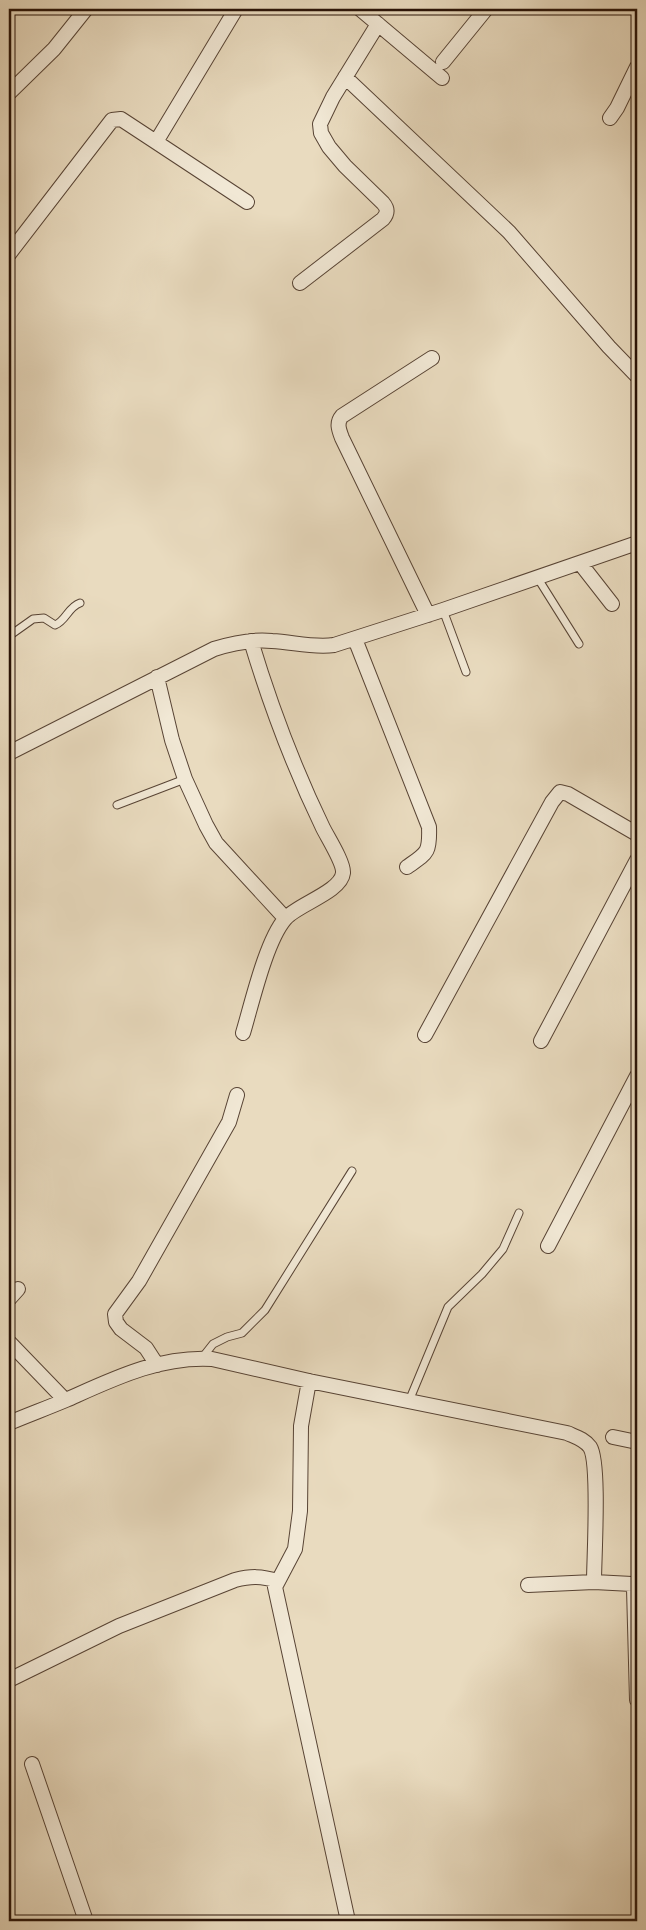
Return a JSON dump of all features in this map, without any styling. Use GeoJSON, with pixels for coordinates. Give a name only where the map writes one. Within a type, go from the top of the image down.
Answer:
{"type":"FeatureCollection","features":[{"type":"Feature","properties":{"kind":"street"},"geometry":{"type":"LineString","coordinates":[[9,93],[54,48],[86,9]]}},
{"type":"Feature","properties":{"kind":"street"},"geometry":{"type":"LineString","coordinates":[[156,142],[236,9]]}},
{"type":"Feature","properties":{"kind":"street"},"geometry":{"type":"LineString","coordinates":[[360,9],[376,17],[442,78]]}},
{"type":"Feature","properties":{"kind":"street"},"geometry":{"type":"LineString","coordinates":[[443,62],[486,9]]}},
{"type":"Feature","properties":{"kind":"street"},"geometry":{"type":"LineString","coordinates":[[300,283],[387,214],[387,207],[345,166],[329,147],[321,133],[320,124],[376,17]]}},
{"type":"Feature","properties":{"kind":"street"},"geometry":{"type":"LineString","coordinates":[[610,118],[617,108],[637,67]]}},
{"type":"Feature","properties":{"kind":"street"},"geometry":{"type":"LineString","coordinates":[[346,77],[509,232],[637,376]]}},
{"type":"Feature","properties":{"kind":"street"},"geometry":{"type":"LineString","coordinates":[[9,254],[112,120],[121,119],[246,202]]}},
{"type":"Feature","properties":{"kind":"street"},"geometry":{"type":"LineString","coordinates":[[428,615],[342,438],[338,420],[432,358]]}},
{"type":"Feature","properties":{"kind":"street"},"geometry":{"type":"LineString","coordinates":[[9,753],[214,649],[232,643],[251,641],[270,641],[318,647],[334,645],[443,610],[637,543]]}},
{"type":"Feature","properties":{"kind":"street"},"geometry":{"type":"LineString","coordinates":[[580,563],[612,604]]}},
{"type":"Feature","properties":{"kind":"street"},"geometry":{"type":"LineString","coordinates":[[355,639],[429,827],[429,844],[425,854],[407,867]]}},
{"type":"Feature","properties":{"kind":"street"},"geometry":{"type":"LineString","coordinates":[[243,1033],[266,959],[285,918],[338,884],[343,873],[280,726],[251,641]]}},
{"type":"Feature","properties":{"kind":"street"},"geometry":{"type":"LineString","coordinates":[[157,677],[172,740],[185,779],[206,825],[216,842],[285,918]]}},
{"type":"Feature","properties":{"kind":"street"},"geometry":{"type":"LineString","coordinates":[[425,1035],[552,802],[560,792],[568,794],[637,834]]}},
{"type":"Feature","properties":{"kind":"street"},"geometry":{"type":"LineString","coordinates":[[541,1041],[637,860]]}},
{"type":"Feature","properties":{"kind":"street"},"geometry":{"type":"LineString","coordinates":[[548,1246],[637,1076]]}},
{"type":"Feature","properties":{"kind":"street"},"geometry":{"type":"LineString","coordinates":[[156,1365],[146,1348],[121,1329],[116,1322],[115,1314],[139,1281],[224,1130],[237,1095]]}},
{"type":"Feature","properties":{"kind":"street"},"geometry":{"type":"LineString","coordinates":[[9,1342],[65,1400]]}},
{"type":"Feature","properties":{"kind":"street"},"geometry":{"type":"LineString","coordinates":[[9,1423],[124,1374],[175,1360],[201,1358],[567,1433],[583,1440],[591,1449],[596,1472],[594,1582]]}},
{"type":"Feature","properties":{"kind":"street"},"geometry":{"type":"LineString","coordinates":[[309,1381],[301,1426],[300,1511],[295,1549],[275,1587],[348,1921]]}},
{"type":"Feature","properties":{"kind":"street"},"geometry":{"type":"LineString","coordinates":[[613,1437],[637,1442]]}},
{"type":"Feature","properties":{"kind":"street"},"geometry":{"type":"LineString","coordinates":[[9,1680],[119,1626],[235,1580],[250,1576],[263,1576],[278,1581]]}},
{"type":"Feature","properties":{"kind":"street"},"geometry":{"type":"LineString","coordinates":[[528,1585],[594,1582],[629,1582],[632,1584],[634,1588],[637,1700]]}},
{"type":"Feature","properties":{"kind":"street"},"geometry":{"type":"LineString","coordinates":[[32,1764],[86,1921]]}},
{"type":"Feature","properties":{"kind":"lane"},"geometry":{"type":"LineString","coordinates":[[537,577],[579,644]]}},
{"type":"Feature","properties":{"kind":"lane"},"geometry":{"type":"LineString","coordinates":[[9,636],[33,619],[44,618],[55,625],[60,623],[73,605],[80,603]]}},
{"type":"Feature","properties":{"kind":"lane"},"geometry":{"type":"LineString","coordinates":[[443,610],[466,672]]}},
{"type":"Feature","properties":{"kind":"lane"},"geometry":{"type":"LineString","coordinates":[[117,805],[185,779]]}},
{"type":"Feature","properties":{"kind":"lane"},"geometry":{"type":"LineString","coordinates":[[201,1358],[213,1344],[227,1337],[242,1333],[265,1310],[352,1170]]}},
{"type":"Feature","properties":{"kind":"lane"},"geometry":{"type":"LineString","coordinates":[[410,1401],[448,1307],[482,1274],[503,1249],[519,1213]]}}]}
